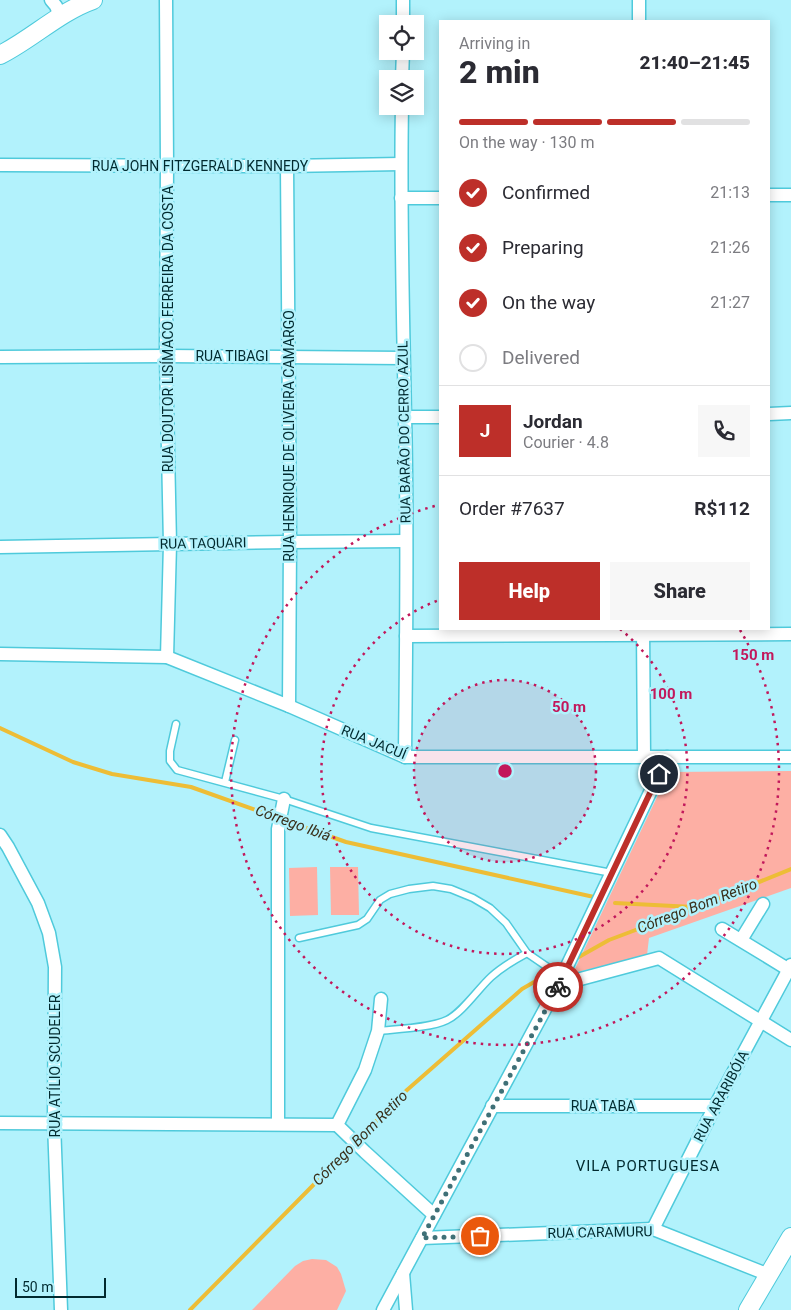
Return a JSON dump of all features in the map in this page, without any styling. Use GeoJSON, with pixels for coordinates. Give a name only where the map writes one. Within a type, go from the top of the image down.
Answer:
{"type":"FeatureCollection","features":[{"type":"Feature","properties":{"kind":"street","name":"RUA DOUTOR LISÍMACO FERREIRA DA COSTA"},"geometry":{"type":"LineString","coordinates":[[166,0],[166,356],[170,544],[167,657]]}},
{"type":"Feature","properties":{"kind":"street"},"geometry":{"type":"LineString","coordinates":[[403,0],[403,15]]}},
{"type":"Feature","properties":{"kind":"street"},"geometry":{"type":"LineString","coordinates":[[639,0],[639,20]]}},
{"type":"Feature","properties":{"kind":"street"},"geometry":{"type":"LineString","coordinates":[[0,55],[9,51],[56,6],[86,1]]}},
{"type":"Feature","properties":{"kind":"street","name":"RUA BARÃO DO CERRO AZUL"},"geometry":{"type":"LineString","coordinates":[[402,115],[401,198],[406,541],[405,757]]}},
{"type":"Feature","properties":{"kind":"street","name":"RUA JOHN FITZGERALD KENNEDY"},"geometry":{"type":"LineString","coordinates":[[0,165],[288,166],[401,164]]}},
{"type":"Feature","properties":{"kind":"street","name":"RUA HENRIQUE DE OLIVEIRA CAMARGO"},"geometry":{"type":"LineString","coordinates":[[288,166],[289,706]]}},
{"type":"Feature","properties":{"kind":"street"},"geometry":{"type":"LineString","coordinates":[[770,195],[791,195]]}},
{"type":"Feature","properties":{"kind":"street"},"geometry":{"type":"LineString","coordinates":[[401,198],[439,198]]}},
{"type":"Feature","properties":{"kind":"street","name":"RUA TIBAGI"},"geometry":{"type":"LineString","coordinates":[[0,357],[289,356],[403,358]]}},
{"type":"Feature","properties":{"kind":"street"},"geometry":{"type":"LineString","coordinates":[[770,414],[791,414]]}},
{"type":"Feature","properties":{"kind":"street"},"geometry":{"type":"LineString","coordinates":[[405,417],[439,417]]}},
{"type":"Feature","properties":{"kind":"street","name":"RUA TAQUARI"},"geometry":{"type":"LineString","coordinates":[[0,547],[406,541]]}},
{"type":"Feature","properties":{"kind":"street"},"geometry":{"type":"LineString","coordinates":[[406,636],[525,632],[791,634]]}},
{"type":"Feature","properties":{"kind":"street"},"geometry":{"type":"LineString","coordinates":[[643,632],[644,757]]}},
{"type":"Feature","properties":{"kind":"street","name":"RUA JACUÍ"},"geometry":{"type":"LineString","coordinates":[[0,654],[167,657],[289,706],[405,757],[791,757]]}},
{"type":"Feature","properties":{"kind":"street"},"geometry":{"type":"LineString","coordinates":[[388,1308],[434,1215],[560,981],[667,757]]}},
{"type":"Feature","properties":{"kind":"street"},"geometry":{"type":"LineString","coordinates":[[278,1124],[278,828],[282,806]]}},
{"type":"Feature","properties":{"kind":"street","name":"RUA ATÍLIO SCUDELER"},"geometry":{"type":"LineString","coordinates":[[0,835],[8,846],[38,903],[49,933],[54,967],[54,1123],[61,1310]]}},
{"type":"Feature","properties":{"kind":"street"},"geometry":{"type":"LineString","coordinates":[[741,940],[763,904]]}},
{"type":"Feature","properties":{"kind":"street"},"geometry":{"type":"LineString","coordinates":[[722,929],[790,968]]}},
{"type":"Feature","properties":{"kind":"street"},"geometry":{"type":"LineString","coordinates":[[560,981],[659,958],[791,1040]]}},
{"type":"Feature","properties":{"kind":"street","name":"RUA ARARIBÓIA"},"geometry":{"type":"LineString","coordinates":[[653,1229],[715,1106],[790,968]]}},
{"type":"Feature","properties":{"kind":"street"},"geometry":{"type":"LineString","coordinates":[[341,1128],[365,1070],[378,1031],[381,999]]}},
{"type":"Feature","properties":{"kind":"street","name":"RUA TABA"},"geometry":{"type":"LineString","coordinates":[[492,1106],[715,1106]]}},
{"type":"Feature","properties":{"kind":"street"},"geometry":{"type":"LineString","coordinates":[[0,1123],[278,1124],[341,1128],[434,1215]]}},
{"type":"Feature","properties":{"kind":"street","name":"RUA CARAMURU"},"geometry":{"type":"LineString","coordinates":[[422,1238],[653,1229],[769,1275]]}},
{"type":"Feature","properties":{"kind":"street"},"geometry":{"type":"LineString","coordinates":[[748,1310],[789,1246]]}},
{"type":"Feature","properties":{"kind":"street"},"geometry":{"type":"LineString","coordinates":[[404,1273],[406,1310]]}},
{"type":"Feature","properties":{"kind":"lane"},"geometry":{"type":"LineString","coordinates":[[176,724],[170,751],[170,761],[177,770],[224,782],[282,806],[371,828],[612,873]]}},
{"type":"Feature","properties":{"kind":"lane"},"geometry":{"type":"LineString","coordinates":[[224,782],[235,740]]}},
{"type":"Feature","properties":{"kind":"lane"},"geometry":{"type":"LineString","coordinates":[[299,938],[358,925],[367,919],[380,900],[390,894],[433,886],[451,889],[473,898],[490,908],[506,922],[526,953],[560,981]]}},
{"type":"Feature","properties":{"kind":"lane"},"geometry":{"type":"LineString","coordinates":[[378,1031],[438,1024],[448,1020],[492,976],[504,966],[526,953]]}},
{"type":"Feature","properties":{"kind":"shaded area"},"geometry":{"type":"Polygon","coordinates":[[[791,771],[791,888],[649,938],[647,955],[573,973],[669,772],[791,771]]]}},
{"type":"Feature","properties":{"kind":"shaded area"},"geometry":{"type":"Polygon","coordinates":[[[317,867],[318,915],[290,916],[289,868],[317,867]]]}},
{"type":"Feature","properties":{"kind":"shaded area"},"geometry":{"type":"Polygon","coordinates":[[[330,867],[358,867],[359,915],[331,915],[330,867]]]}},
{"type":"Feature","properties":{"kind":"shaded area"},"geometry":{"type":"Polygon","coordinates":[[[312,1259],[326,1260],[337,1267],[341,1274],[346,1291],[337,1310],[252,1310],[295,1266],[303,1261],[312,1259]]]}},
{"type":"Feature","properties":{"kind":"waterway","name":"Córrego Ibiá"},"geometry":{"type":"LineString","coordinates":[[0,728],[73,762],[112,774],[191,787],[346,842],[594,897]]}},
{"type":"Feature","properties":{"kind":"waterway","name":"Córrego Bom Retiro"},"geometry":{"type":"LineString","coordinates":[[577,958],[609,940],[791,869]]}},
{"type":"Feature","properties":{"kind":"waterway","name":"Córrego Ibiá"},"geometry":{"type":"LineString","coordinates":[[615,903],[693,907]]}},
{"type":"Feature","properties":{"kind":"waterway","name":"Córrego Bom Retiro"},"geometry":{"type":"LineString","coordinates":[[190,1310],[407,1090],[522,989],[541,978]]}},
{"type":"Feature","properties":{"kind":"way so far"},"geometry":{"type":"LineString","coordinates":[[480,1236],[422,1238],[558,987]]}},
{"type":"Feature","properties":{"kind":"district","name":"VILA PORTUGUESA"},"geometry":{"type":"Point","coordinates":[648,1166]}},
{"type":"Feature","properties":{"kind":"route"},"geometry":{"type":"LineString","coordinates":[[558,987],[659,774]]}}]}
